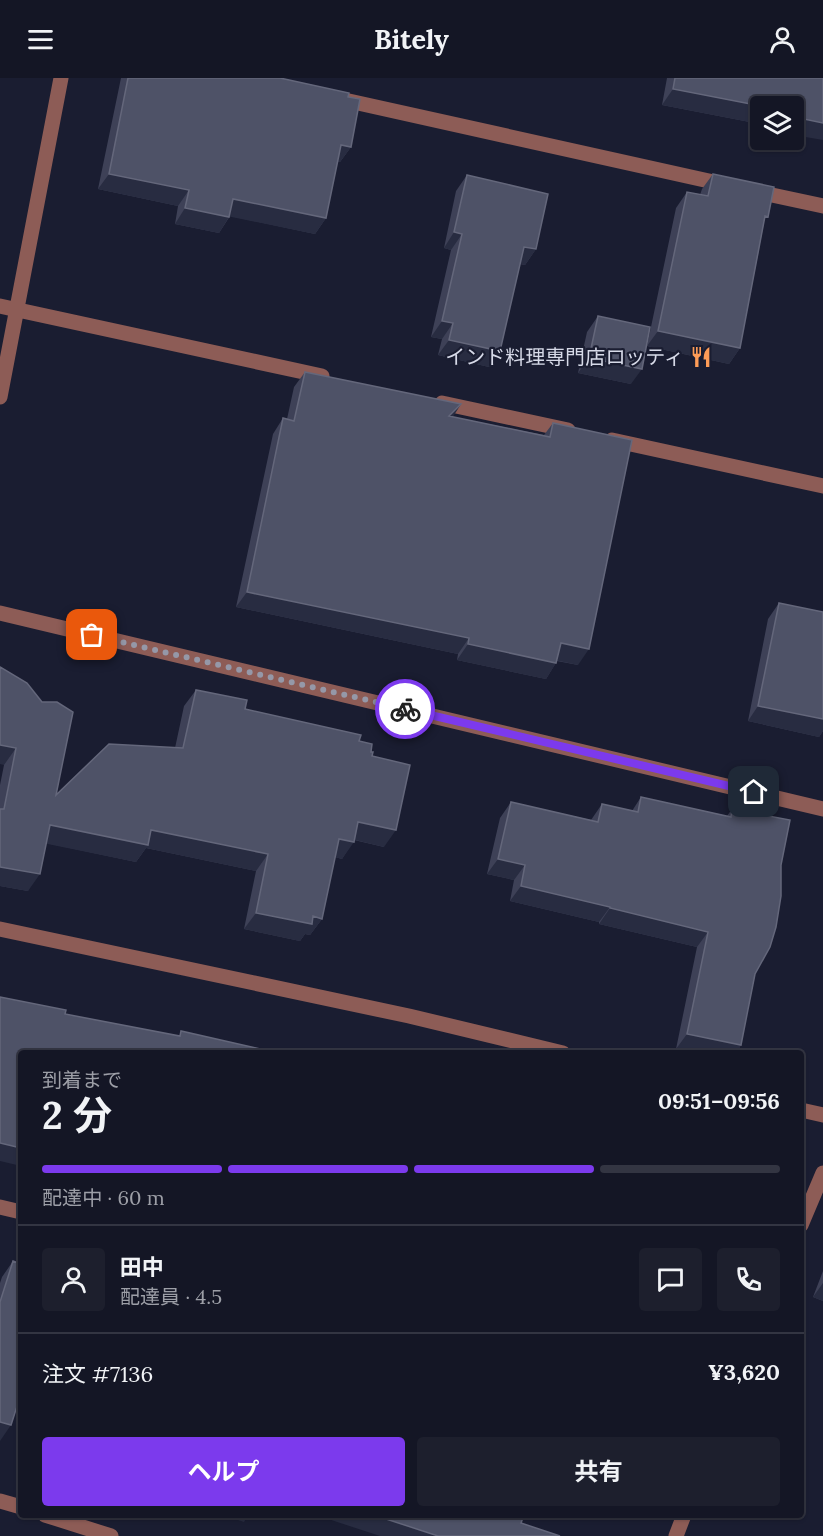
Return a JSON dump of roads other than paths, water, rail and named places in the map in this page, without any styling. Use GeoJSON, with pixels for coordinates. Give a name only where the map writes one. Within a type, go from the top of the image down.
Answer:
{"type":"FeatureCollection","features":[{"type":"Feature","properties":{"kind":"street"},"geometry":{"type":"LineString","coordinates":[[0,396],[61,78]]}},
{"type":"Feature","properties":{"kind":"street"},"geometry":{"type":"LineString","coordinates":[[325,96],[823,206]]}},
{"type":"Feature","properties":{"kind":"street"},"geometry":{"type":"LineString","coordinates":[[0,306],[332,378]]}},
{"type":"Feature","properties":{"kind":"street"},"geometry":{"type":"LineString","coordinates":[[426,399],[578,432]]}},
{"type":"Feature","properties":{"kind":"street"},"geometry":{"type":"LineString","coordinates":[[601,437],[823,486]]}},
{"type":"Feature","properties":{"kind":"street"},"geometry":{"type":"LineString","coordinates":[[0,613],[823,808]]}},
{"type":"Feature","properties":{"kind":"street"},"geometry":{"type":"LineString","coordinates":[[0,929],[409,1016],[551,1050]]}},
{"type":"Feature","properties":{"kind":"street"},"geometry":{"type":"LineString","coordinates":[[804,1111],[823,1115]]}},
{"type":"Feature","properties":{"kind":"street"},"geometry":{"type":"LineString","coordinates":[[804,1218],[823,1173]]}},
{"type":"Feature","properties":{"kind":"street"},"geometry":{"type":"LineString","coordinates":[[0,1207],[18,1211]]}},
{"type":"Feature","properties":{"kind":"street"},"geometry":{"type":"LineString","coordinates":[[0,1501],[18,1506]]}},
{"type":"Feature","properties":{"kind":"street"},"geometry":{"type":"LineString","coordinates":[[54,1518],[111,1536]]}},
{"type":"Feature","properties":{"kind":"street"},"geometry":{"type":"LineString","coordinates":[[675,1536],[683,1518]]}},
{"type":"Feature","properties":{"kind":"place","name":"インド料理専門店ロッティ"},"geometry":{"type":"Point","coordinates":[701,357]}}]}
